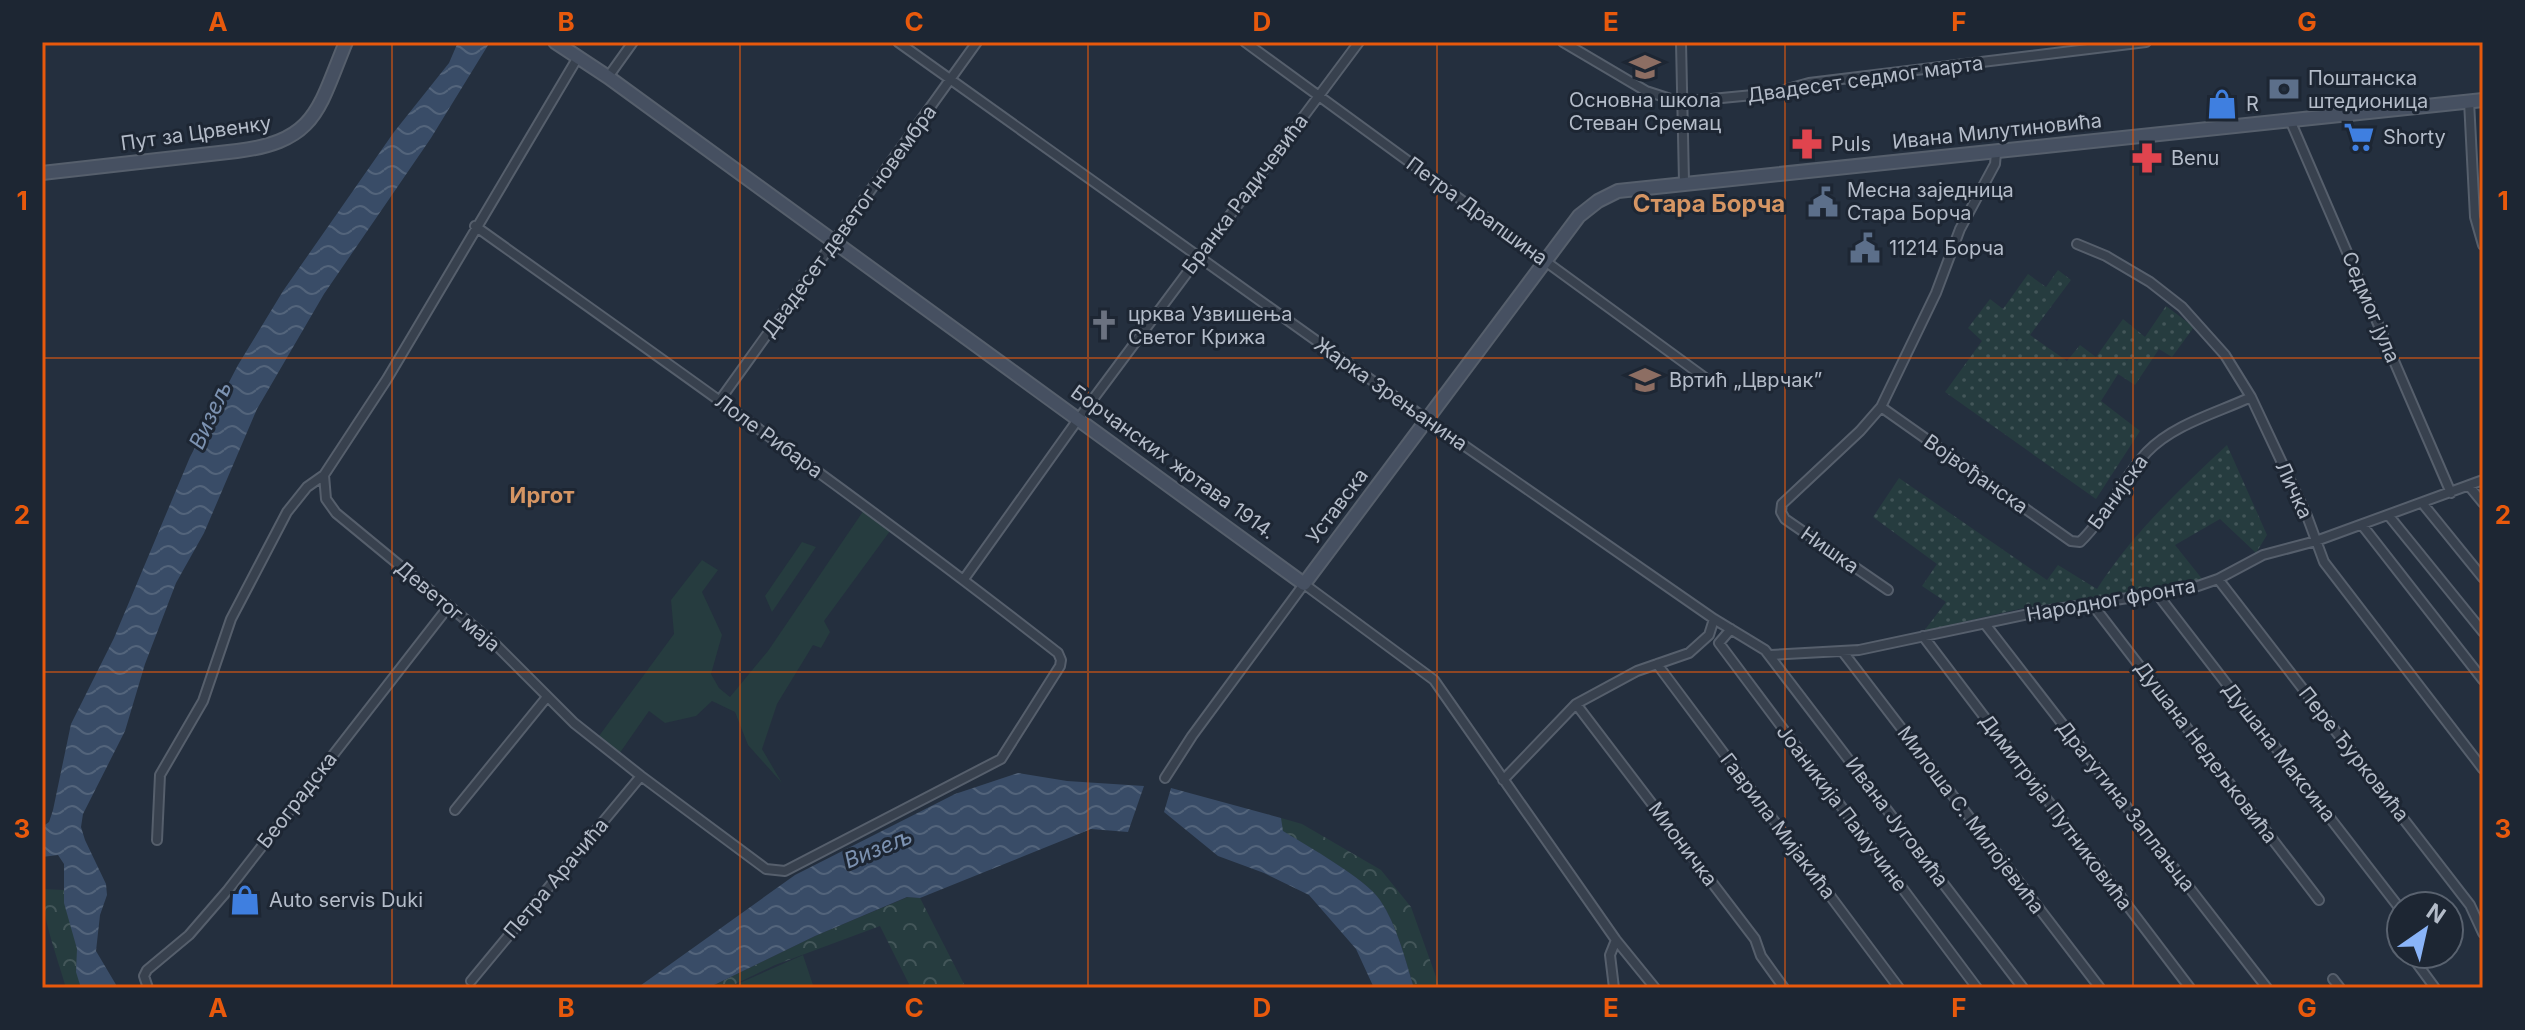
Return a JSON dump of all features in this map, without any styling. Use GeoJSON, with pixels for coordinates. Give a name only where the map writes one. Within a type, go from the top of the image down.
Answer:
{"type":"FeatureCollection","features":[{"type":"Feature","properties":{"kind":"street","name":"Пут за Црвенку"},"geometry":{"type":"LineString","coordinates":[[42,173],[237,151],[267,147],[283,141],[311,121],[346,42]]}},
{"type":"Feature","properties":{"kind":"street","name":"Борчанских жртава 1914."},"geometry":{"type":"LineString","coordinates":[[555,42],[834,240],[1434,680],[1616,940],[1655,988]]}},
{"type":"Feature","properties":{"kind":"street"},"geometry":{"type":"LineString","coordinates":[[608,77],[633,42]]}},
{"type":"Feature","properties":{"kind":"street","name":"Жарка Зрењанина"},"geometry":{"type":"LineString","coordinates":[[898,42],[1426,419],[1714,619],[1771,655]]}},
{"type":"Feature","properties":{"kind":"street","name":"Двадесет деветог новембра"},"geometry":{"type":"LineString","coordinates":[[720,400],[977,42]]}},
{"type":"Feature","properties":{"kind":"street","name":"Петра Драпшина"},"geometry":{"type":"LineString","coordinates":[[1245,42],[1708,380]]}},
{"type":"Feature","properties":{"kind":"street","name":"Бранка Радичевића"},"geometry":{"type":"LineString","coordinates":[[964,579],[1079,418],[1359,42]]}},
{"type":"Feature","properties":{"kind":"street"},"geometry":{"type":"LineString","coordinates":[[1563,42],[1646,91],[1680,102]]}},
{"type":"Feature","properties":{"kind":"street"},"geometry":{"type":"LineString","coordinates":[[1681,42],[1684,182]]}},
{"type":"Feature","properties":{"kind":"street","name":"Двадесет седмог марта"},"geometry":{"type":"LineString","coordinates":[[1680,102],[1774,93],[1809,83],[2146,42]]}},
{"type":"Feature","properties":{"kind":"street"},"geometry":{"type":"LineString","coordinates":[[157,840],[160,775],[203,701],[231,619],[287,512],[300,494],[324,475],[387,379],[578,57]]}},
{"type":"Feature","properties":{"kind":"street","name":"Ивана Милутиновића"},"geometry":{"type":"LineString","coordinates":[[1545,261],[1579,216],[1598,201],[1628,189],[2483,100]]}},
{"type":"Feature","properties":{"kind":"street"},"geometry":{"type":"LineString","coordinates":[[2469,101],[2475,217],[2483,245]]}},
{"type":"Feature","properties":{"kind":"street","name":"Седмог јула"},"geometry":{"type":"LineString","coordinates":[[2290,120],[2451,493]]}},
{"type":"Feature","properties":{"kind":"street"},"geometry":{"type":"LineString","coordinates":[[1881,407],[1936,293],[1965,219],[1995,164],[1996,153]]}},
{"type":"Feature","properties":{"kind":"street","name":"Лоле Рибара"},"geometry":{"type":"LineString","coordinates":[[475,226],[720,400],[964,579],[1058,653],[1060,666],[1001,759]]}},
{"type":"Feature","properties":{"kind":"street","name":"Личка"},"geometry":{"type":"LineString","coordinates":[[2077,244],[2138,274],[2182,307],[2225,355],[2251,397],[2307,516],[2324,562],[2483,769]]}},
{"type":"Feature","properties":{"kind":"street","name":"Уставска"},"geometry":{"type":"LineString","coordinates":[[1165,778],[1192,736],[1545,261]]}},
{"type":"Feature","properties":{"kind":"street","name":"Банијска"},"geometry":{"type":"LineString","coordinates":[[2071,541],[2080,542],[2087,535],[2139,462],[2156,444],[2180,428],[2251,397]]}},
{"type":"Feature","properties":{"kind":"street","name":"Нишка"},"geometry":{"type":"LineString","coordinates":[[1881,407],[1782,504],[1781,512],[1785,519],[1888,590]]}},
{"type":"Feature","properties":{"kind":"street","name":"Војвођанска"},"geometry":{"type":"LineString","coordinates":[[1881,407],[2071,541]]}},
{"type":"Feature","properties":{"kind":"street","name":"Деветог маја"},"geometry":{"type":"LineString","coordinates":[[324,475],[326,499],[336,513],[495,644],[547,697],[641,776],[759,865],[780,872],[1001,759]]}},
{"type":"Feature","properties":{"kind":"street","name":"Народног фронта"},"geometry":{"type":"LineString","coordinates":[[1771,655],[1843,652],[2092,604],[2158,595],[2218,579],[2263,555],[2316,541],[2483,480]]}},
{"type":"Feature","properties":{"kind":"street"},"geometry":{"type":"LineString","coordinates":[[2469,486],[2483,503]]}},
{"type":"Feature","properties":{"kind":"street"},"geometry":{"type":"LineString","coordinates":[[2423,504],[2483,578]]}},
{"type":"Feature","properties":{"kind":"street"},"geometry":{"type":"LineString","coordinates":[[2389,516],[2483,632]]}},
{"type":"Feature","properties":{"kind":"street"},"geometry":{"type":"LineString","coordinates":[[2362,525],[2483,680]]}},
{"type":"Feature","properties":{"kind":"street","name":"Пере Ђурковића"},"geometry":{"type":"LineString","coordinates":[[2218,579],[2470,905],[2483,933]]}},
{"type":"Feature","properties":{"kind":"street","name":"Душана Максина"},"geometry":{"type":"LineString","coordinates":[[2158,595],[2386,890]]}},
{"type":"Feature","properties":{"kind":"street","name":"Душана Недељковића"},"geometry":{"type":"LineString","coordinates":[[2092,604],[2319,900]]}},
{"type":"Feature","properties":{"kind":"street","name":"Београдска"},"geometry":{"type":"LineString","coordinates":[[148,988],[144,976],[147,970],[189,935],[228,890],[449,606]]}},
{"type":"Feature","properties":{"kind":"street"},"geometry":{"type":"LineString","coordinates":[[1503,780],[1576,704],[1604,687],[1657,664],[1683,657],[1709,635],[1714,619]]}},
{"type":"Feature","properties":{"kind":"street","name":"Драгутина Заплањца"},"geometry":{"type":"LineString","coordinates":[[1985,624],[2267,988]]}},
{"type":"Feature","properties":{"kind":"street"},"geometry":{"type":"LineString","coordinates":[[1719,643],[1731,629]]}},
{"type":"Feature","properties":{"kind":"street","name":"Јоаникија Памучине"},"geometry":{"type":"LineString","coordinates":[[1709,635],[1719,643],[1977,988]]}},
{"type":"Feature","properties":{"kind":"street","name":"Димитрија Путниковића"},"geometry":{"type":"LineString","coordinates":[[1923,636],[2190,988]]}},
{"type":"Feature","properties":{"kind":"street","name":"Милоша С. Милојевића"},"geometry":{"type":"LineString","coordinates":[[1843,652],[2100,988]]}},
{"type":"Feature","properties":{"kind":"street","name":"Ивана Југовића"},"geometry":{"type":"LineString","coordinates":[[1771,655],[2023,988]]}},
{"type":"Feature","properties":{"kind":"street","name":"Гаврила Мијакића"},"geometry":{"type":"LineString","coordinates":[[1657,664],[1899,988]]}},
{"type":"Feature","properties":{"kind":"street"},"geometry":{"type":"LineString","coordinates":[[455,810],[547,697]]}},
{"type":"Feature","properties":{"kind":"street","name":"Мионичка"},"geometry":{"type":"LineString","coordinates":[[1576,704],[1755,939],[1761,956],[1784,988]]}},
{"type":"Feature","properties":{"kind":"street","name":"Петра Арачића"},"geometry":{"type":"LineString","coordinates":[[471,981],[641,776]]}},
{"type":"Feature","properties":{"kind":"street"},"geometry":{"type":"LineString","coordinates":[[1614,988],[1610,955],[1616,940]]}},
{"type":"Feature","properties":{"kind":"street"},"geometry":{"type":"LineString","coordinates":[[2422,970],[2435,988]]}},
{"type":"Feature","properties":{"kind":"street"},"geometry":{"type":"LineString","coordinates":[[2333,979],[2340,988]]}},
{"type":"Feature","properties":{"kind":"green space"},"geometry":{"type":"Polygon","coordinates":[[[2058,270],[2071,280],[2030,335],[2067,361],[2080,345],[2096,357],[2123,319],[2145,337],[2166,306],[2194,327],[2172,357],[2159,349],[2135,385],[2118,374],[2101,401],[2140,431],[2096,499],[1945,392],[1982,341],[1968,328],[1990,299],[2003,309],[2028,274],[2046,287],[2058,270]]]}},
{"type":"Feature","properties":{"kind":"green space"},"geometry":{"type":"Polygon","coordinates":[[[2227,445],[2267,535],[2256,553],[2220,519],[2175,545],[2203,580],[2156,591],[2028,607],[1924,631],[1946,602],[1922,586],[1937,564],[1873,517],[1899,478],[2047,580],[2058,565],[2097,589],[2141,531],[2227,445]]]}},
{"type":"Feature","properties":{"kind":"green space"},"geometry":{"type":"Polygon","coordinates":[[[866,507],[893,527],[824,621],[830,632],[821,648],[813,645],[777,704],[762,749],[782,783],[748,745],[735,712],[712,701],[696,716],[665,723],[649,711],[617,757],[596,740],[674,634],[671,600],[702,560],[718,570],[702,592],[722,635],[711,674],[719,688],[730,697],[768,651],[866,507]]]}},
{"type":"Feature","properties":{"kind":"green space"},"geometry":{"type":"Polygon","coordinates":[[[802,542],[816,547],[772,612],[765,596],[802,542]]]}},
{"type":"Feature","properties":{"kind":"green space"},"geometry":{"type":"Polygon","coordinates":[[[1281,818],[1302,824],[1381,870],[1411,907],[1440,988],[1414,988],[1396,931],[1373,891],[1349,872],[1282,831],[1281,818]]]}},
{"type":"Feature","properties":{"kind":"green space"},"geometry":{"type":"Polygon","coordinates":[[[42,889],[64,890],[76,941],[81,988],[66,988],[47,925],[42,889]]]}},
{"type":"Feature","properties":{"kind":"green space"},"geometry":{"type":"Polygon","coordinates":[[[908,897],[920,898],[966,988],[911,988],[880,926],[775,965],[727,988],[708,988],[815,936],[908,897]]]}},
{"type":"Feature","properties":{"kind":"green space"},"geometry":{"type":"Polygon","coordinates":[[[803,955],[814,988],[728,988],[803,955]]]}},
{"type":"Feature","properties":{"kind":"water"},"geometry":{"type":"Polygon","coordinates":[[[458,42],[490,42],[431,138],[324,294],[257,409],[204,533],[176,583],[145,664],[125,731],[83,814],[81,827],[85,840],[106,884],[107,895],[100,915],[96,951],[118,988],[81,988],[76,972],[77,949],[64,903],[64,864],[58,855],[42,857],[42,827],[49,822],[53,810],[71,724],[114,638],[190,457],[238,365],[283,291],[394,132],[449,63],[458,42]]]}},
{"type":"Feature","properties":{"kind":"water","name":"Визељ"},"geometry":{"type":"Polygon","coordinates":[[[1018,773],[1067,781],[1144,786],[1128,832],[1091,829],[920,898],[907,897],[815,936],[708,988],[637,988],[795,875],[955,794],[1018,773]]]}},
{"type":"Feature","properties":{"kind":"water"},"geometry":{"type":"Polygon","coordinates":[[[1171,788],[1281,818],[1283,831],[1373,891],[1391,920],[1414,988],[1374,988],[1356,949],[1309,895],[1264,873],[1218,856],[1164,812],[1171,788]]]}},
{"type":"Feature","properties":{"kind":"place","name":"Основна школа Стеван Сремац"},"geometry":{"type":"Point","coordinates":[1645,67]}},
{"type":"Feature","properties":{"kind":"place","name":"Поштанска штедионица"},"geometry":{"type":"Point","coordinates":[2284,89]}},
{"type":"Feature","properties":{"kind":"place","name":"R"},"geometry":{"type":"Point","coordinates":[2222,104]}},
{"type":"Feature","properties":{"kind":"place","name":"Shorty"},"geometry":{"type":"Point","coordinates":[2359,137]}},
{"type":"Feature","properties":{"kind":"place","name":"Puls"},"geometry":{"type":"Point","coordinates":[1807,144]}},
{"type":"Feature","properties":{"kind":"place","name":"Benu"},"geometry":{"type":"Point","coordinates":[2147,158]}},
{"type":"Feature","properties":{"kind":"place","name":"Месна заједница Стара Борча"},"geometry":{"type":"Point","coordinates":[1823,202]}},
{"type":"Feature","properties":{"kind":"place","name":"11214 Борча"},"geometry":{"type":"Point","coordinates":[1865,248]}},
{"type":"Feature","properties":{"kind":"place","name":"црква Узвишења Светог Крижа"},"geometry":{"type":"Point","coordinates":[1104,325]}},
{"type":"Feature","properties":{"kind":"place","name":"Вртић „Цврчак”"},"geometry":{"type":"Point","coordinates":[1645,380]}},
{"type":"Feature","properties":{"kind":"place","name":"Auto servis Duki"},"geometry":{"type":"Point","coordinates":[245,900]}},
{"type":"Feature","properties":{"kind":"district","name":"Стара Борча"},"geometry":{"type":"Point","coordinates":[1709,204]}},
{"type":"Feature","properties":{"kind":"district","name":"Иргот"},"geometry":{"type":"Point","coordinates":[542,495]}}]}
